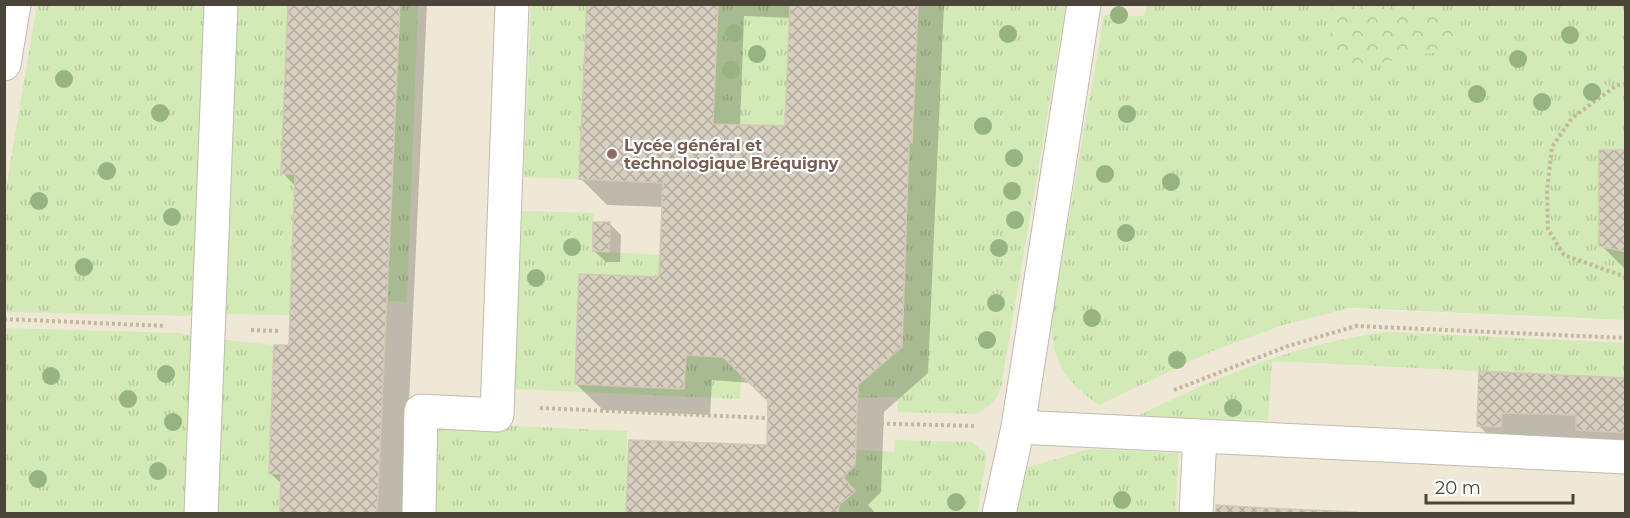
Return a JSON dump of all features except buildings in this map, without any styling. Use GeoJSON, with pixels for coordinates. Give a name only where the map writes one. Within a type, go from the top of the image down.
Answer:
{"type":"FeatureCollection","features":[{"type":"Feature","properties":{"kind":"lane"},"geometry":{"type":"LineString","coordinates":[[4,64],[14,4]]}},
{"type":"Feature","properties":{"kind":"lane"},"geometry":{"type":"LineString","coordinates":[[201,513],[221,4]]}},
{"type":"Feature","properties":{"kind":"lane"},"geometry":{"type":"LineString","coordinates":[[420,513],[421,411],[497,415],[512,4]]}},
{"type":"Feature","properties":{"kind":"lane"},"geometry":{"type":"LineString","coordinates":[[999,513],[1018,427],[1084,4]]}},
{"type":"Feature","properties":{"kind":"lane"},"geometry":{"type":"LineString","coordinates":[[1018,427],[1626,457]]}},
{"type":"Feature","properties":{"kind":"lane"},"geometry":{"type":"LineString","coordinates":[[1196,513],[1200,436]]}},
{"type":"Feature","properties":{"kind":"path"},"geometry":{"type":"LineString","coordinates":[[1626,84],[1617,85],[1572,118],[1552,147],[1547,190],[1548,229],[1564,255],[1626,277]]}},
{"type":"Feature","properties":{"kind":"path"},"geometry":{"type":"LineString","coordinates":[[4,319],[280,331]]}},
{"type":"Feature","properties":{"kind":"path"},"geometry":{"type":"LineString","coordinates":[[1169,391],[1288,346],[1356,326],[1626,338]]}},
{"type":"Feature","properties":{"kind":"path"},"geometry":{"type":"LineString","coordinates":[[498,406],[767,418]]}},
{"type":"Feature","properties":{"kind":"path"},"geometry":{"type":"LineString","coordinates":[[856,423],[1018,427]]}},
{"type":"Feature","properties":{"kind":"shaded area","name":"Lycée général et technologique Bréquigny"},"geometry":{"type":"Polygon","coordinates":[[[4,5],[1224,5],[1213,303],[1625,320],[1625,513],[5,513],[4,5]]]}},
{"type":"Feature","properties":{"kind":"green space"},"geometry":{"type":"Polygon","coordinates":[[[1147,4],[1625,5],[1625,150],[1599,150],[1599,246],[1625,252],[1625,320],[1349,308],[1283,325],[1210,352],[1099,405],[1077,388],[1063,369],[1054,348],[1051,320],[1104,16],[1109,14],[1145,15],[1147,4]]]}},
{"type":"Feature","properties":{"kind":"green space"},"geometry":{"type":"Polygon","coordinates":[[[37,5],[211,5],[197,312],[188,316],[5,312],[5,195],[37,5]]]}},
{"type":"Feature","properties":{"kind":"green space"},"geometry":{"type":"Polygon","coordinates":[[[231,5],[288,5],[281,173],[295,174],[290,315],[226,314],[219,309],[231,5]]]}},
{"type":"Feature","properties":{"kind":"green space"},"geometry":{"type":"Polygon","coordinates":[[[400,5],[418,5],[407,302],[388,301],[400,5]]]}},
{"type":"Feature","properties":{"kind":"green space"},"geometry":{"type":"Polygon","coordinates":[[[531,5],[587,5],[579,179],[524,177],[531,5]]]}},
{"type":"Feature","properties":{"kind":"green space"},"geometry":{"type":"Polygon","coordinates":[[[718,5],[790,5],[785,126],[713,124],[718,5]]]}},
{"type":"Feature","properties":{"kind":"green space"},"geometry":{"type":"Polygon","coordinates":[[[918,5],[1066,5],[1001,387],[991,404],[975,414],[898,412],[898,397],[857,398],[858,385],[902,347],[909,143],[912,143],[918,5]]]}},
{"type":"Feature","properties":{"kind":"green space"},"geometry":{"type":"Polygon","coordinates":[[[1332,5],[1417,5],[1423,16],[1454,14],[1458,50],[1424,54],[1342,71],[1330,50],[1332,5]]]}},
{"type":"Feature","properties":{"kind":"green space"},"geometry":{"type":"Polygon","coordinates":[[[522,211],[594,213],[593,251],[660,255],[659,277],[579,275],[575,384],[684,389],[686,355],[723,357],[741,375],[740,399],[514,389],[522,211]]]}},
{"type":"Feature","properties":{"kind":"green space"},"geometry":{"type":"Polygon","coordinates":[[[5,328],[180,333],[194,337],[191,513],[5,514],[5,328]]]}},
{"type":"Feature","properties":{"kind":"green space"},"geometry":{"type":"Polygon","coordinates":[[[1388,332],[1625,343],[1625,378],[1272,361],[1268,420],[1136,417],[1227,375],[1290,353],[1354,337],[1388,332]]]}},
{"type":"Feature","properties":{"kind":"green space"},"geometry":{"type":"Polygon","coordinates":[[[220,341],[274,345],[269,473],[281,474],[280,513],[211,514],[220,341]]]}},
{"type":"Feature","properties":{"kind":"green space"},"geometry":{"type":"Polygon","coordinates":[[[427,422],[627,431],[626,513],[425,514],[427,422]]]}},
{"type":"Feature","properties":{"kind":"green space"},"geometry":{"type":"Polygon","coordinates":[[[895,440],[972,442],[986,453],[977,513],[838,514],[839,505],[855,491],[843,477],[855,465],[856,450],[894,452],[895,440]]]}},
{"type":"Feature","properties":{"kind":"green space"},"geometry":{"type":"Polygon","coordinates":[[[1090,449],[1178,453],[1176,513],[1009,514],[1023,469],[1090,449]]]}},
{"type":"Feature","properties":{"kind":"place","name":"Lycée général et technologique Bréquigny"},"geometry":{"type":"Point","coordinates":[612,154]}}]}
